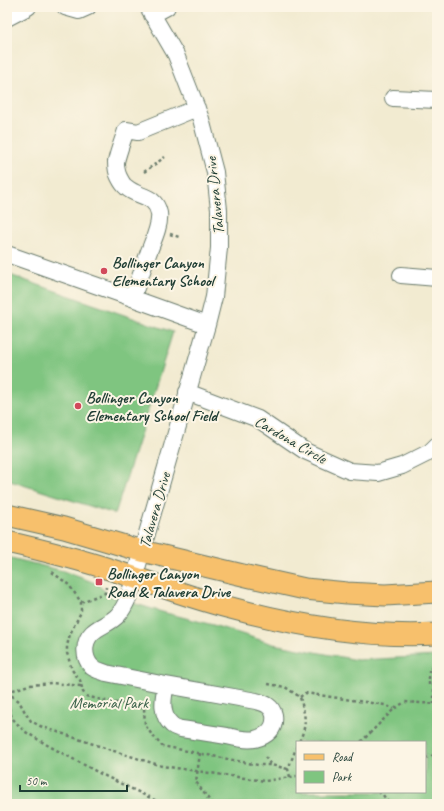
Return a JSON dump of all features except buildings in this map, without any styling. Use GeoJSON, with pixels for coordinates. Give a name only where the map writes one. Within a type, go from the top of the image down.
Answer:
{"type":"FeatureCollection","features":[{"type":"Feature","properties":{"kind":"main road"},"geometry":{"type":"LineString","coordinates":[[7,515],[64,528],[142,551],[251,577],[306,588],[347,593],[385,595],[437,592]]}},
{"type":"Feature","properties":{"kind":"main road"},"geometry":{"type":"LineString","coordinates":[[7,542],[50,552],[112,570],[183,594],[231,608],[300,625],[380,634],[437,634]]}},
{"type":"Feature","properties":{"kind":"street"},"geometry":{"type":"LineString","coordinates":[[7,18],[28,7]]}},
{"type":"Feature","properties":{"kind":"street"},"geometry":{"type":"LineString","coordinates":[[65,7],[79,11],[88,7]]}},
{"type":"Feature","properties":{"kind":"street"},"geometry":{"type":"LineString","coordinates":[[150,11],[167,7]]}},
{"type":"Feature","properties":{"kind":"street","name":"Talavera Drive"},"geometry":{"type":"LineString","coordinates":[[150,11],[176,55],[201,119],[215,172],[219,210],[219,248],[214,297],[207,325],[129,596],[117,617],[92,633],[87,640],[85,648],[86,655],[91,666],[106,673],[256,700],[270,706],[274,713],[272,729],[268,733],[254,739],[181,729],[172,725],[166,717],[163,709],[166,685]]}},
{"type":"Feature","properties":{"kind":"street"},"geometry":{"type":"LineString","coordinates":[[393,98],[437,100]]}},
{"type":"Feature","properties":{"kind":"street"},"geometry":{"type":"LineString","coordinates":[[132,298],[156,232],[159,216],[152,201],[126,187],[116,169],[116,162],[126,130],[138,132],[196,108]]}},
{"type":"Feature","properties":{"kind":"street"},"geometry":{"type":"LineString","coordinates":[[7,254],[207,325]]}},
{"type":"Feature","properties":{"kind":"street"},"geometry":{"type":"LineString","coordinates":[[401,275],[437,278]]}},
{"type":"Feature","properties":{"kind":"street","name":"Cardona Circle"},"geometry":{"type":"LineString","coordinates":[[187,392],[258,419],[305,451],[350,471],[378,473],[390,470],[402,466],[430,452],[437,444]]}},
{"type":"Feature","properties":{"kind":"path"},"geometry":{"type":"LineString","coordinates":[[144,172],[165,157]]}},
{"type":"Feature","properties":{"kind":"path"},"geometry":{"type":"LineString","coordinates":[[80,602],[105,593],[106,587]]}},
{"type":"Feature","properties":{"kind":"path"},"geometry":{"type":"LineString","coordinates":[[7,630],[12,656],[7,687]]}},
{"type":"Feature","properties":{"kind":"path"},"geometry":{"type":"LineString","coordinates":[[362,741],[394,709],[405,702],[436,704],[434,685],[429,685],[429,668],[437,668]]}},
{"type":"Feature","properties":{"kind":"path"},"geometry":{"type":"LineString","coordinates":[[7,692],[37,684],[52,683],[81,686]]}},
{"type":"Feature","properties":{"kind":"path"},"geometry":{"type":"LineString","coordinates":[[268,684],[285,687],[300,697],[305,718],[304,729],[299,741]]}},
{"type":"Feature","properties":{"kind":"path"},"geometry":{"type":"LineString","coordinates":[[7,692],[19,701],[31,721],[40,726],[153,764],[265,781],[296,776]]}},
{"type":"Feature","properties":{"kind":"path"},"geometry":{"type":"LineString","coordinates":[[300,697],[305,693],[385,705],[394,709]]}},
{"type":"Feature","properties":{"kind":"path"},"geometry":{"type":"LineString","coordinates":[[7,696],[12,718],[24,731],[101,774],[163,804]]}},
{"type":"Feature","properties":{"kind":"path"},"geometry":{"type":"LineString","coordinates":[[144,708],[145,725],[162,746],[258,765],[271,765],[288,769]]}},
{"type":"Feature","properties":{"kind":"path"},"geometry":{"type":"LineString","coordinates":[[290,777],[288,769],[296,749]]}},
{"type":"Feature","properties":{"kind":"path"},"geometry":{"type":"LineString","coordinates":[[200,754],[196,782],[212,804]]}},
{"type":"Feature","properties":{"kind":"path"},"geometry":{"type":"LineString","coordinates":[[426,758],[437,754]]}},
{"type":"Feature","properties":{"kind":"path"},"geometry":{"type":"LineString","coordinates":[[265,757],[271,765]]}},
{"type":"Feature","properties":{"kind":"path"},"geometry":{"type":"LineString","coordinates":[[380,793],[389,804]]}},
{"type":"Feature","properties":{"kind":"green space","name":"Bollinger Canyon Elementary School Field"},"geometry":{"type":"Polygon","coordinates":[[[7,274],[173,332],[115,514],[7,480],[7,274]]]}},
{"type":"Feature","properties":{"kind":"green space","name":"Memorial Park"},"geometry":{"type":"Polygon","coordinates":[[[7,557],[63,571],[90,581],[97,584],[110,596],[162,612],[213,625],[273,644],[357,660],[437,656],[437,804],[7,804],[7,557]]]}},
{"type":"Feature","properties":{"kind":"place","name":"Bollinger Canyon Elementary School"},"geometry":{"type":"Point","coordinates":[104,271]}},
{"type":"Feature","properties":{"kind":"place","name":"Bollinger Canyon Elementary School Field"},"geometry":{"type":"Point","coordinates":[78,406]}},
{"type":"Feature","properties":{"kind":"place","name":"Bollinger Canyon Road & Talavera Drive"},"geometry":{"type":"Point","coordinates":[99,582]}}]}
